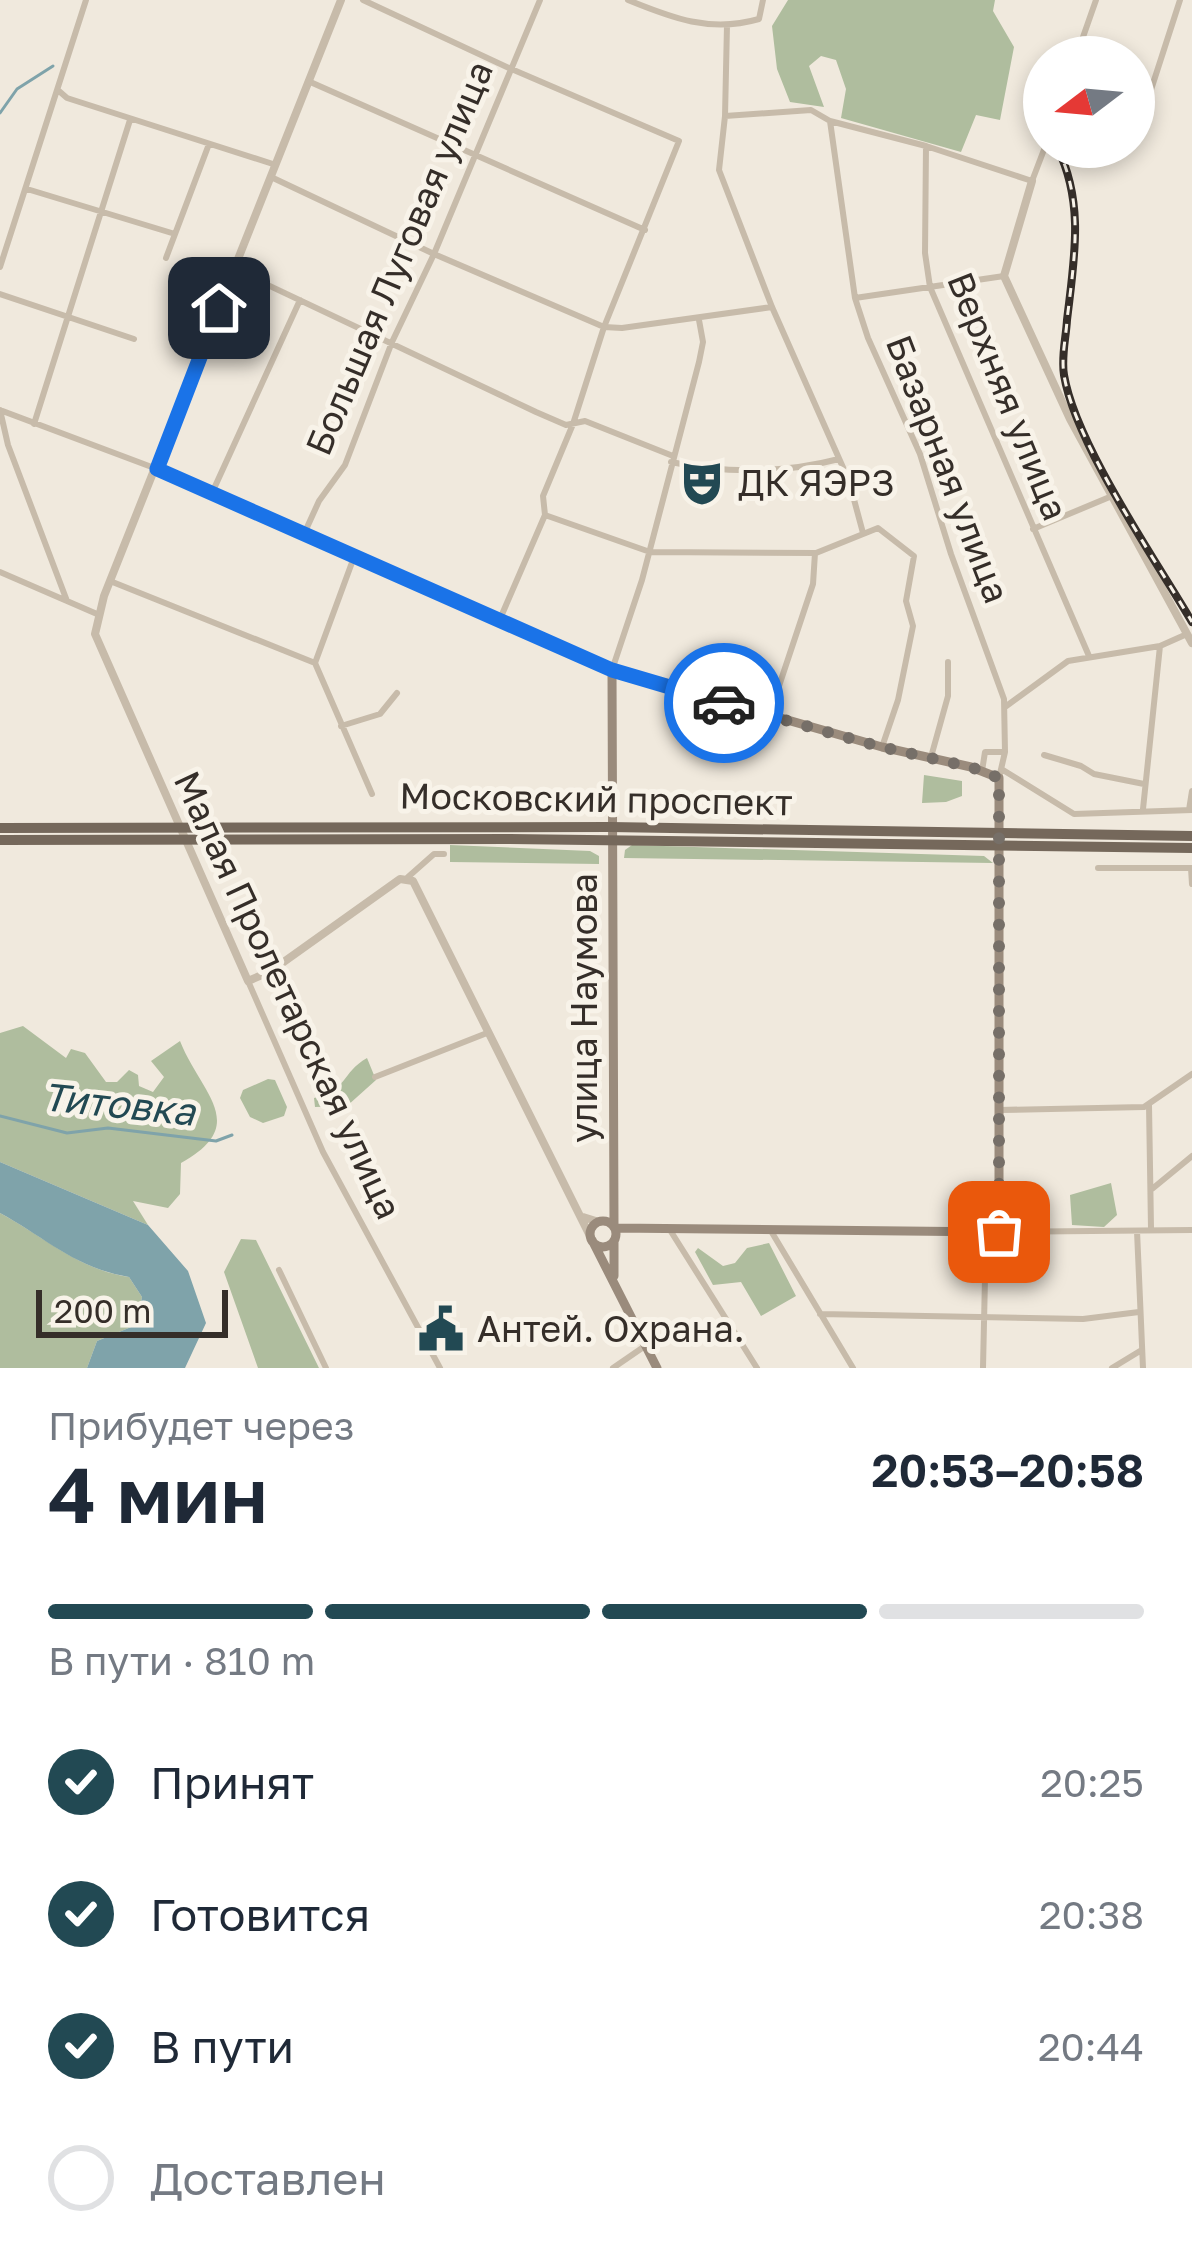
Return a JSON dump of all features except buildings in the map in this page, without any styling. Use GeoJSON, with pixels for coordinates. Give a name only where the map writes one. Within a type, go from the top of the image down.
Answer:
{"type":"FeatureCollection","features":[{"type":"Feature","properties":{"kind":"main road"},"geometry":{"type":"LineString","coordinates":[[612,670],[999,778]]}},
{"type":"Feature","properties":{"kind":"main road","name":"улица Наумова"},"geometry":{"type":"LineString","coordinates":[[612,670],[611,1202],[616,1287]]}},
{"type":"Feature","properties":{"kind":"main road","name":"Базарная улица"},"geometry":{"type":"LineString","coordinates":[[999,778],[999,1232]]}},
{"type":"Feature","properties":{"kind":"main road","name":"Московский проспект"},"geometry":{"type":"LineString","coordinates":[[0,829],[178,826],[1192,848]]}},
{"type":"Feature","properties":{"kind":"main road","name":"Московский проспект"},"geometry":{"type":"LineString","coordinates":[[0,840],[610,834]]}},
{"type":"Feature","properties":{"kind":"main road","name":"Московский проспект"},"geometry":{"type":"LineString","coordinates":[[1001,841],[1192,836]]}},
{"type":"Feature","properties":{"kind":"main road","name":"улица Наумова"},"geometry":{"type":"LineString","coordinates":[[592,1240],[591,1230],[611,1202]]}},
{"type":"Feature","properties":{"kind":"main road"},"geometry":{"type":"LineString","coordinates":[[600,1222],[614,1234]]}},
{"type":"Feature","properties":{"kind":"main road"},"geometry":{"type":"LineString","coordinates":[[592,1240],[601,1246],[614,1234],[641,1229],[999,1232]]}},
{"type":"Feature","properties":{"kind":"main road"},"geometry":{"type":"LineString","coordinates":[[592,1240],[657,1368]]}},
{"type":"Feature","properties":{"kind":"street"},"geometry":{"type":"LineString","coordinates":[[0,267],[86,0]]}},
{"type":"Feature","properties":{"kind":"street"},"geometry":{"type":"LineString","coordinates":[[0,572],[97,614],[341,0]]}},
{"type":"Feature","properties":{"kind":"street"},"geometry":{"type":"LineString","coordinates":[[363,0],[679,141],[543,496],[545,515],[500,619]]}},
{"type":"Feature","properties":{"kind":"street","name":"Большая Луговая улица"},"geometry":{"type":"LineString","coordinates":[[304,534],[319,501],[345,465],[392,342],[540,0]]}},
{"type":"Feature","properties":{"kind":"street"},"geometry":{"type":"LineString","coordinates":[[628,0],[685,23],[727,26],[759,19],[763,0]]}},
{"type":"Feature","properties":{"kind":"street"},"geometry":{"type":"LineString","coordinates":[[1083,36],[1096,0]]}},
{"type":"Feature","properties":{"kind":"street"},"geometry":{"type":"LineString","coordinates":[[1155,77],[1180,0]]}},
{"type":"Feature","properties":{"kind":"street"},"geometry":{"type":"LineString","coordinates":[[727,26],[719,170],[772,307],[840,459],[863,533]]}},
{"type":"Feature","properties":{"kind":"street"},"geometry":{"type":"LineString","coordinates":[[308,81],[646,230]]}},
{"type":"Feature","properties":{"kind":"street"},"geometry":{"type":"LineString","coordinates":[[58,90],[67,98],[130,120],[276,165]]}},
{"type":"Feature","properties":{"kind":"street"},"geometry":{"type":"LineString","coordinates":[[725,116],[811,110],[830,121],[1032,181]]}},
{"type":"Feature","properties":{"kind":"street"},"geometry":{"type":"LineString","coordinates":[[34,424],[130,120]]}},
{"type":"Feature","properties":{"kind":"street","name":"Базарная улица"},"geometry":{"type":"LineString","coordinates":[[830,121],[855,298],[920,454],[1005,707],[1005,752],[999,778]]}},
{"type":"Feature","properties":{"kind":"street"},"geometry":{"type":"LineString","coordinates":[[166,258],[209,143]]}},
{"type":"Feature","properties":{"kind":"street","name":"Верхняя улица"},"geometry":{"type":"LineString","coordinates":[[926,146],[930,286],[1089,656]]}},
{"type":"Feature","properties":{"kind":"street"},"geometry":{"type":"LineString","coordinates":[[1005,707],[1068,662],[1189,639],[1070,419],[1004,276],[1037,168]]}},
{"type":"Feature","properties":{"kind":"street"},"geometry":{"type":"LineString","coordinates":[[272,177],[604,327],[772,307]]}},
{"type":"Feature","properties":{"kind":"street"},"geometry":{"type":"LineString","coordinates":[[27,189],[175,234]]}},
{"type":"Feature","properties":{"kind":"street"},"geometry":{"type":"LineString","coordinates":[[234,269],[488,391],[572,424],[585,421],[672,459],[708,470],[806,468],[840,459]]}},
{"type":"Feature","properties":{"kind":"street"},"geometry":{"type":"LineString","coordinates":[[855,298],[1004,276]]}},
{"type":"Feature","properties":{"kind":"street"},"geometry":{"type":"LineString","coordinates":[[0,294],[134,339]]}},
{"type":"Feature","properties":{"kind":"street"},"geometry":{"type":"LineString","coordinates":[[212,494],[301,299]]}},
{"type":"Feature","properties":{"kind":"street"},"geometry":{"type":"LineString","coordinates":[[0,410],[157,469],[612,670],[650,552],[703,342],[699,319]]}},
{"type":"Feature","properties":{"kind":"street"},"geometry":{"type":"LineString","coordinates":[[0,410],[8,445],[67,602]]}},
{"type":"Feature","properties":{"kind":"street"},"geometry":{"type":"LineString","coordinates":[[1033,529],[1112,496]]}},
{"type":"Feature","properties":{"kind":"street"},"geometry":{"type":"LineString","coordinates":[[545,515],[650,552],[815,553],[878,528],[887,531],[896,545],[914,556],[906,601],[913,626],[898,700],[881,747]]}},
{"type":"Feature","properties":{"kind":"street"},"geometry":{"type":"LineString","coordinates":[[769,716],[813,584],[815,553]]}},
{"type":"Feature","properties":{"kind":"street"},"geometry":{"type":"LineString","coordinates":[[354,557],[315,663],[372,794]]}},
{"type":"Feature","properties":{"kind":"street"},"geometry":{"type":"LineString","coordinates":[[110,580],[315,663]]}},
{"type":"Feature","properties":{"kind":"street","name":"Малая Пролетарская улица"},"geometry":{"type":"LineString","coordinates":[[97,614],[97,639],[323,1152],[440,1368]]}},
{"type":"Feature","properties":{"kind":"street"},"geometry":{"type":"LineString","coordinates":[[1143,809],[1160,646]]}},
{"type":"Feature","properties":{"kind":"street"},"geometry":{"type":"LineString","coordinates":[[931,757],[948,696],[948,662]]}},
{"type":"Feature","properties":{"kind":"street"},"geometry":{"type":"LineString","coordinates":[[341,726],[380,714],[397,693]]}},
{"type":"Feature","properties":{"kind":"street"},"geometry":{"type":"LineString","coordinates":[[982,772],[986,752],[1005,752]]}},
{"type":"Feature","properties":{"kind":"street"},"geometry":{"type":"LineString","coordinates":[[1044,755],[1094,774],[1144,784]]}},
{"type":"Feature","properties":{"kind":"street"},"geometry":{"type":"LineString","coordinates":[[999,778],[1003,770],[1074,814],[1190,810],[1192,791]]}},
{"type":"Feature","properties":{"kind":"street"},"geometry":{"type":"LineString","coordinates":[[248,982],[408,878],[434,854],[444,854]]}},
{"type":"Feature","properties":{"kind":"street"},"geometry":{"type":"LineString","coordinates":[[1098,868],[1191,868],[1192,884]]}},
{"type":"Feature","properties":{"kind":"street"},"geometry":{"type":"LineString","coordinates":[[408,878],[592,1240]]}},
{"type":"Feature","properties":{"kind":"street"},"geometry":{"type":"LineString","coordinates":[[376,1077],[488,1034]]}},
{"type":"Feature","properties":{"kind":"street"},"geometry":{"type":"LineString","coordinates":[[1000,1110],[1149,1106],[1192,1074]]}},
{"type":"Feature","properties":{"kind":"street"},"geometry":{"type":"LineString","coordinates":[[1149,1106],[1151,1228]]}},
{"type":"Feature","properties":{"kind":"street"},"geometry":{"type":"LineString","coordinates":[[1152,1189],[1192,1156]]}},
{"type":"Feature","properties":{"kind":"street"},"geometry":{"type":"LineString","coordinates":[[578,1211],[585,1219],[600,1222]]}},
{"type":"Feature","properties":{"kind":"street"},"geometry":{"type":"LineString","coordinates":[[670,1230],[757,1368]]}},
{"type":"Feature","properties":{"kind":"street"},"geometry":{"type":"LineString","coordinates":[[999,1232],[1192,1230]]}},
{"type":"Feature","properties":{"kind":"street"},"geometry":{"type":"LineString","coordinates":[[771,1231],[853,1368]]}},
{"type":"Feature","properties":{"kind":"street"},"geometry":{"type":"LineString","coordinates":[[1137,1231],[1143,1368]]}},
{"type":"Feature","properties":{"kind":"street"},"geometry":{"type":"LineString","coordinates":[[983,1368],[986,1233]]}},
{"type":"Feature","properties":{"kind":"street"},"geometry":{"type":"LineString","coordinates":[[279,1270],[326,1368]]}},
{"type":"Feature","properties":{"kind":"street"},"geometry":{"type":"LineString","coordinates":[[820,1314],[1083,1319],[1139,1312]]}},
{"type":"Feature","properties":{"kind":"street"},"geometry":{"type":"LineString","coordinates":[[613,1368],[645,1346]]}},
{"type":"Feature","properties":{"kind":"street"},"geometry":{"type":"LineString","coordinates":[[1112,1368],[1141,1350]]}},
{"type":"Feature","properties":{"kind":"green space"},"geometry":{"type":"Polygon","coordinates":[[[788,0],[995,0],[993,11],[1014,47],[1000,120],[976,115],[961,152],[841,118],[846,89],[836,60],[821,56],[809,66],[824,107],[790,102],[777,69],[772,26],[788,0]]]}},
{"type":"Feature","properties":{"kind":"green space"},"geometry":{"type":"Polygon","coordinates":[[[924,775],[962,781],[962,796],[922,803],[924,775]]]}},
{"type":"Feature","properties":{"kind":"green space"},"geometry":{"type":"Polygon","coordinates":[[[450,845],[590,851],[599,856],[599,864],[450,862],[450,845]]]}},
{"type":"Feature","properties":{"kind":"green space"},"geometry":{"type":"Polygon","coordinates":[[[632,845],[984,856],[993,863],[624,858],[632,845]]]}},
{"type":"Feature","properties":{"kind":"green space"},"geometry":{"type":"Polygon","coordinates":[[[23,1026],[66,1058],[71,1049],[85,1053],[106,1082],[117,1082],[129,1070],[138,1075],[139,1086],[153,1092],[164,1077],[151,1061],[180,1041],[215,1107],[217,1121],[202,1149],[181,1163],[180,1194],[168,1208],[133,1201],[148,1225],[0,1162],[0,1033],[23,1026]]]}},
{"type":"Feature","properties":{"kind":"green space"},"geometry":{"type":"Polygon","coordinates":[[[367,1058],[376,1080],[347,1106],[315,1107],[314,1098],[339,1086],[367,1058]]]}},
{"type":"Feature","properties":{"kind":"green space"},"geometry":{"type":"Polygon","coordinates":[[[275,1080],[287,1107],[284,1116],[263,1123],[250,1117],[240,1098],[243,1090],[275,1080]]]}},
{"type":"Feature","properties":{"kind":"green space"},"geometry":{"type":"Polygon","coordinates":[[[1111,1183],[1117,1215],[1104,1227],[1072,1225],[1070,1195],[1111,1183]]]}},
{"type":"Feature","properties":{"kind":"green space"},"geometry":{"type":"Polygon","coordinates":[[[0,1213],[77,1260],[129,1277],[142,1297],[136,1325],[97,1341],[87,1368],[0,1368],[0,1213]]]}},
{"type":"Feature","properties":{"kind":"green space"},"geometry":{"type":"Polygon","coordinates":[[[241,1239],[256,1240],[319,1368],[258,1368],[224,1272],[241,1239]]]}},
{"type":"Feature","properties":{"kind":"green space"},"geometry":{"type":"Polygon","coordinates":[[[769,1243],[796,1296],[761,1316],[741,1282],[713,1285],[695,1252],[698,1248],[723,1266],[735,1263],[747,1248],[769,1243]]]}},
{"type":"Feature","properties":{"kind":"water"},"geometry":{"type":"Polygon","coordinates":[[[0,1162],[148,1225],[188,1271],[206,1323],[185,1368],[87,1368],[97,1341],[136,1325],[142,1297],[129,1277],[77,1259],[0,1213],[0,1162]]]}},
{"type":"Feature","properties":{"kind":"waterway"},"geometry":{"type":"LineString","coordinates":[[0,113],[17,89],[53,66]]}},
{"type":"Feature","properties":{"kind":"waterway","name":"Титовка"},"geometry":{"type":"LineString","coordinates":[[0,1116],[67,1133],[108,1128],[216,1141],[232,1135]]}},
{"type":"Feature","properties":{"kind":"railway"},"geometry":{"type":"LineString","coordinates":[[1066,168],[1074,211],[1074,254],[1063,361],[1071,403],[1118,500],[1192,622]]}},
{"type":"Feature","properties":{"kind":"way so far"},"geometry":{"type":"LineString","coordinates":[[724,703],[999,778],[999,1232]]}},
{"type":"Feature","properties":{"kind":"place","name":"ДК ЯЭРЗ"},"geometry":{"type":"Point","coordinates":[702,483]}},
{"type":"Feature","properties":{"kind":"place","name":"Антей. Охрана."},"geometry":{"type":"Point","coordinates":[441,1329]}},
{"type":"Feature","properties":{"kind":"route"},"geometry":{"type":"LineString","coordinates":[[219,308],[157,469],[612,670],[724,703]]}}]}
